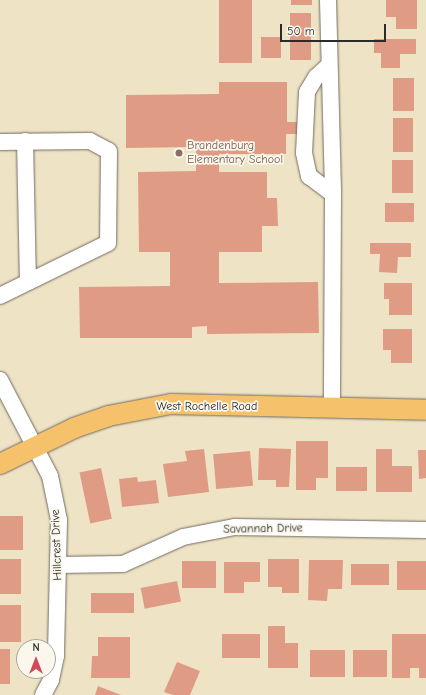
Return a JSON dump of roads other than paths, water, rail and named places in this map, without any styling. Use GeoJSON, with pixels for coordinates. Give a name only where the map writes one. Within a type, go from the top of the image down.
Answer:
{"type":"FeatureCollection","features":[{"type":"Feature","properties":{"kind":"main road","name":"West Rochelle Road"},"geometry":{"type":"LineString","coordinates":[[0,464],[108,416],[171,404],[426,410]]}},
{"type":"Feature","properties":{"kind":"street"},"geometry":{"type":"LineString","coordinates":[[328,0],[328,66],[333,194],[332,408]]}},
{"type":"Feature","properties":{"kind":"street"},"geometry":{"type":"LineString","coordinates":[[328,66],[309,85],[307,92],[304,153],[309,176],[333,194]]}},
{"type":"Feature","properties":{"kind":"street"},"geometry":{"type":"LineString","coordinates":[[25,141],[28,281]]}},
{"type":"Feature","properties":{"kind":"street"},"geometry":{"type":"LineString","coordinates":[[0,142],[90,141],[109,151],[108,243],[0,296]]}},
{"type":"Feature","properties":{"kind":"street","name":"Hillcrest Drive"},"geometry":{"type":"LineString","coordinates":[[0,380],[36,447],[54,493],[58,520],[56,656],[51,680],[43,695]]}},
{"type":"Feature","properties":{"kind":"street","name":"Savannah Drive"},"geometry":{"type":"LineString","coordinates":[[58,565],[123,564],[183,537],[235,527],[426,530]]}},
{"type":"Feature","properties":{"kind":"place","name":"Brandenburg Elementary School"},"geometry":{"type":"Point","coordinates":[179,153]}}]}
